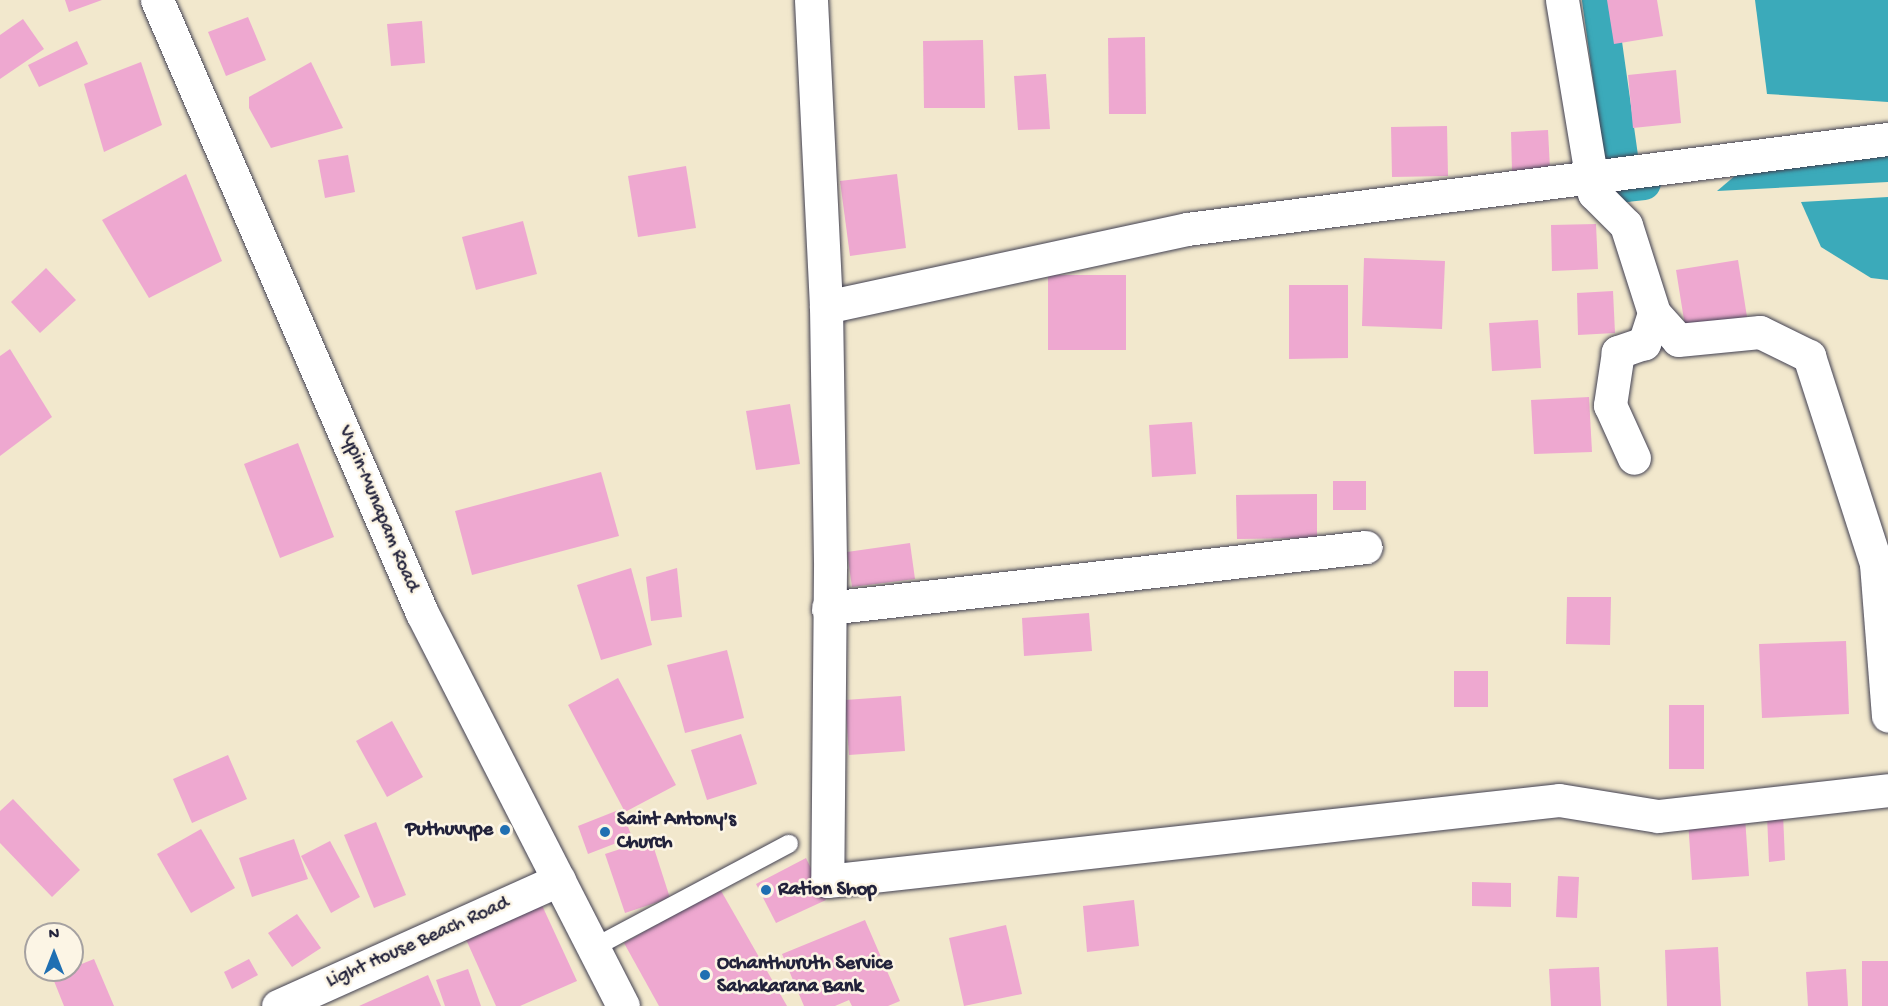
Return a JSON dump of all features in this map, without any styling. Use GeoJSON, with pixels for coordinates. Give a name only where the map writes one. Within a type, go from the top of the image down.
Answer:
{"type":"FeatureCollection","features":[{"type":"Feature","properties":{"kind":"street","name":"Vypin-Munapam Road"},"geometry":{"type":"LineString","coordinates":[[157,0],[422,613],[623,1006]]}},
{"type":"Feature","properties":{"kind":"street"},"geometry":{"type":"LineString","coordinates":[[811,0],[826,307],[827,881],[1559,800],[1658,816],[1888,790]]}},
{"type":"Feature","properties":{"kind":"street"},"geometry":{"type":"LineString","coordinates":[[1562,0],[1595,179],[1594,193],[1626,225],[1654,313],[1678,340],[1760,332],[1809,356],[1876,564],[1888,716]]}},
{"type":"Feature","properties":{"kind":"street"},"geometry":{"type":"LineString","coordinates":[[826,307],[1187,229],[1595,179],[1888,139]]}},
{"type":"Feature","properties":{"kind":"street"},"geometry":{"type":"LineString","coordinates":[[1634,458],[1610,405],[1618,352],[1644,343],[1654,313]]}},
{"type":"Feature","properties":{"kind":"street"},"geometry":{"type":"LineString","coordinates":[[828,609],[1366,547]]}},
{"type":"Feature","properties":{"kind":"street","name":"Light House Beach Road"},"geometry":{"type":"LineString","coordinates":[[278,1006],[559,880]]}},
{"type":"Feature","properties":{"kind":"lane"},"geometry":{"type":"LineString","coordinates":[[593,948],[789,844]]}},
{"type":"Feature","properties":{"kind":"water"},"geometry":{"type":"Polygon","coordinates":[[[1755,0],[1888,0],[1888,102],[1767,94],[1755,0]]]}},
{"type":"Feature","properties":{"kind":"water"},"geometry":{"type":"Polygon","coordinates":[[[1888,153],[1888,182],[1717,191],[1743,169],[1888,153]]]}},
{"type":"Feature","properties":{"kind":"water"},"geometry":{"type":"Polygon","coordinates":[[[1888,197],[1888,280],[1871,278],[1821,247],[1801,202],[1888,197]]]}},
{"type":"Feature","properties":{"kind":"building"},"geometry":{"type":"Polygon","coordinates":[[[65,0],[102,0],[69,12],[65,0]]]}},
{"type":"Feature","properties":{"kind":"building"},"geometry":{"type":"Polygon","coordinates":[[[1607,0],[1657,0],[1663,36],[1614,44],[1607,0]]]}},
{"type":"Feature","properties":{"kind":"building"},"geometry":{"type":"Polygon","coordinates":[[[248,17],[266,60],[226,76],[208,32],[248,17]]]}},
{"type":"Feature","properties":{"kind":"building"},"geometry":{"type":"Polygon","coordinates":[[[23,19],[44,49],[0,79],[0,35],[23,19]]]}},
{"type":"Feature","properties":{"kind":"building"},"geometry":{"type":"Polygon","coordinates":[[[422,21],[425,63],[391,66],[387,24],[422,21]]]}},
{"type":"Feature","properties":{"kind":"building"},"geometry":{"type":"Polygon","coordinates":[[[1145,37],[1146,114],[1109,114],[1108,38],[1145,37]]]}},
{"type":"Feature","properties":{"kind":"building"},"geometry":{"type":"Polygon","coordinates":[[[983,40],[985,108],[924,108],[923,41],[983,40]]]}},
{"type":"Feature","properties":{"kind":"building"},"geometry":{"type":"Polygon","coordinates":[[[77,41],[88,64],[39,87],[28,65],[77,41]]]}},
{"type":"Feature","properties":{"kind":"building"},"geometry":{"type":"Polygon","coordinates":[[[141,62],[162,125],[104,152],[84,84],[141,62]]]}},
{"type":"Feature","properties":{"kind":"building"},"geometry":{"type":"Polygon","coordinates":[[[311,62],[343,128],[271,148],[249,108],[249,97],[311,62]]]}},
{"type":"Feature","properties":{"kind":"building"},"geometry":{"type":"Polygon","coordinates":[[[1676,70],[1681,123],[1633,128],[1628,75],[1676,70]]]}},
{"type":"Feature","properties":{"kind":"building"},"geometry":{"type":"Polygon","coordinates":[[[1046,74],[1050,129],[1018,130],[1014,76],[1046,74]]]}},
{"type":"Feature","properties":{"kind":"building"},"geometry":{"type":"Polygon","coordinates":[[[1447,126],[1448,176],[1392,177],[1391,127],[1447,126]]]}},
{"type":"Feature","properties":{"kind":"building"},"geometry":{"type":"Polygon","coordinates":[[[1548,130],[1550,169],[1512,171],[1511,132],[1548,130]]]}},
{"type":"Feature","properties":{"kind":"building"},"geometry":{"type":"Polygon","coordinates":[[[348,155],[355,192],[325,198],[318,160],[348,155]]]}},
{"type":"Feature","properties":{"kind":"building"},"geometry":{"type":"Polygon","coordinates":[[[686,166],[696,228],[638,237],[628,176],[686,166]]]}},
{"type":"Feature","properties":{"kind":"building"},"geometry":{"type":"Polygon","coordinates":[[[186,174],[222,261],[149,298],[102,220],[186,174]]]}},
{"type":"Feature","properties":{"kind":"building"},"geometry":{"type":"Polygon","coordinates":[[[897,174],[906,248],[850,256],[840,181],[897,174]]]}},
{"type":"Feature","properties":{"kind":"building"},"geometry":{"type":"Polygon","coordinates":[[[523,221],[537,274],[476,290],[462,237],[523,221]]]}},
{"type":"Feature","properties":{"kind":"building"},"geometry":{"type":"Polygon","coordinates":[[[1596,224],[1598,269],[1552,271],[1551,225],[1596,224]]]}},
{"type":"Feature","properties":{"kind":"building"},"geometry":{"type":"Polygon","coordinates":[[[1364,258],[1445,261],[1442,329],[1362,326],[1364,258]]]}},
{"type":"Feature","properties":{"kind":"building"},"geometry":{"type":"Polygon","coordinates":[[[1738,260],[1747,317],[1685,326],[1676,270],[1738,260]]]}},
{"type":"Feature","properties":{"kind":"building"},"geometry":{"type":"Polygon","coordinates":[[[46,268],[76,300],[40,333],[11,302],[46,268]]]}},
{"type":"Feature","properties":{"kind":"building"},"geometry":{"type":"Polygon","coordinates":[[[1048,275],[1126,275],[1126,350],[1048,350],[1048,275]]]}},
{"type":"Feature","properties":{"kind":"building"},"geometry":{"type":"Polygon","coordinates":[[[1289,285],[1348,285],[1348,358],[1289,359],[1289,285]]]}},
{"type":"Feature","properties":{"kind":"building"},"geometry":{"type":"Polygon","coordinates":[[[1613,291],[1615,333],[1578,335],[1577,293],[1613,291]]]}},
{"type":"Feature","properties":{"kind":"building"},"geometry":{"type":"Polygon","coordinates":[[[1538,320],[1541,368],[1492,371],[1489,323],[1538,320]]]}},
{"type":"Feature","properties":{"kind":"building"},"geometry":{"type":"Polygon","coordinates":[[[10,349],[52,417],[0,456],[0,356],[10,349]]]}},
{"type":"Feature","properties":{"kind":"building"},"geometry":{"type":"Polygon","coordinates":[[[1589,397],[1592,452],[1534,454],[1531,400],[1589,397]]]}},
{"type":"Feature","properties":{"kind":"building"},"geometry":{"type":"Polygon","coordinates":[[[790,404],[800,464],[756,470],[746,411],[790,404]]]}},
{"type":"Feature","properties":{"kind":"building"},"geometry":{"type":"Polygon","coordinates":[[[1192,422],[1196,474],[1152,477],[1149,425],[1192,422]]]}},
{"type":"Feature","properties":{"kind":"building"},"geometry":{"type":"Polygon","coordinates":[[[298,443],[334,537],[280,558],[244,464],[298,443]]]}},
{"type":"Feature","properties":{"kind":"building"},"geometry":{"type":"Polygon","coordinates":[[[601,472],[619,536],[472,575],[455,511],[601,472]]]}},
{"type":"Feature","properties":{"kind":"building"},"geometry":{"type":"Polygon","coordinates":[[[1333,481],[1366,481],[1366,510],[1333,510],[1333,481]]]}},
{"type":"Feature","properties":{"kind":"building"},"geometry":{"type":"Polygon","coordinates":[[[1317,494],[1317,538],[1237,539],[1236,495],[1317,494]]]}},
{"type":"Feature","properties":{"kind":"building"},"geometry":{"type":"Polygon","coordinates":[[[910,543],[915,579],[852,587],[847,552],[910,543]]]}},
{"type":"Feature","properties":{"kind":"building"},"geometry":{"type":"Polygon","coordinates":[[[631,568],[652,645],[601,660],[577,585],[631,568]]]}},
{"type":"Feature","properties":{"kind":"building"},"geometry":{"type":"Polygon","coordinates":[[[677,568],[682,617],[651,621],[646,577],[677,568]]]}},
{"type":"Feature","properties":{"kind":"building"},"geometry":{"type":"Polygon","coordinates":[[[1567,597],[1611,597],[1610,645],[1566,644],[1567,597]]]}},
{"type":"Feature","properties":{"kind":"building"},"geometry":{"type":"Polygon","coordinates":[[[1089,613],[1092,651],[1024,656],[1022,618],[1089,613]]]}},
{"type":"Feature","properties":{"kind":"building"},"geometry":{"type":"Polygon","coordinates":[[[1846,641],[1849,714],[1762,718],[1759,644],[1846,641]]]}},
{"type":"Feature","properties":{"kind":"building"},"geometry":{"type":"Polygon","coordinates":[[[727,650],[744,718],[685,733],[667,665],[727,650]]]}},
{"type":"Feature","properties":{"kind":"building"},"geometry":{"type":"Polygon","coordinates":[[[1454,671],[1488,671],[1488,707],[1454,707],[1454,671]]]}},
{"type":"Feature","properties":{"kind":"building"},"geometry":{"type":"Polygon","coordinates":[[[618,678],[676,785],[625,812],[568,705],[618,678]]]}},
{"type":"Feature","properties":{"kind":"building"},"geometry":{"type":"Polygon","coordinates":[[[901,696],[905,751],[849,755],[845,700],[901,696]]]}},
{"type":"Feature","properties":{"kind":"building"},"geometry":{"type":"Polygon","coordinates":[[[1669,705],[1704,705],[1704,769],[1669,769],[1669,705]]]}},
{"type":"Feature","properties":{"kind":"building"},"geometry":{"type":"Polygon","coordinates":[[[392,721],[423,777],[387,797],[356,741],[392,721]]]}},
{"type":"Feature","properties":{"kind":"building"},"geometry":{"type":"Polygon","coordinates":[[[741,734],[757,784],[707,800],[691,750],[741,734]]]}},
{"type":"Feature","properties":{"kind":"building"},"geometry":{"type":"Polygon","coordinates":[[[228,755],[247,799],[192,823],[173,779],[228,755]]]}},
{"type":"Feature","properties":{"kind":"building"},"geometry":{"type":"Polygon","coordinates":[[[13,799],[80,870],[52,897],[0,843],[0,811],[13,799]]]}},
{"type":"Feature","properties":{"kind":"building","name":"Saint Antony's Church"},"geometry":{"type":"Polygon","coordinates":[[[621,809],[632,837],[588,854],[578,826],[621,809]]]}},
{"type":"Feature","properties":{"kind":"building"},"geometry":{"type":"Polygon","coordinates":[[[1783,814],[1785,860],[1769,862],[1767,815],[1783,814]]]}},
{"type":"Feature","properties":{"kind":"building"},"geometry":{"type":"Polygon","coordinates":[[[1745,817],[1749,876],[1692,880],[1688,820],[1745,817]]]}},
{"type":"Feature","properties":{"kind":"building"},"geometry":{"type":"Polygon","coordinates":[[[376,822],[406,895],[374,908],[344,835],[376,822]]]}},
{"type":"Feature","properties":{"kind":"building"},"geometry":{"type":"Polygon","coordinates":[[[201,829],[235,888],[191,913],[157,854],[201,829]]]}},
{"type":"Feature","properties":{"kind":"building"},"geometry":{"type":"Polygon","coordinates":[[[294,839],[308,879],[252,897],[239,858],[294,839]]]}},
{"type":"Feature","properties":{"kind":"building"},"geometry":{"type":"Polygon","coordinates":[[[651,839],[670,898],[625,913],[605,854],[651,839]]]}},
{"type":"Feature","properties":{"kind":"building"},"geometry":{"type":"Polygon","coordinates":[[[330,841],[360,897],[331,913],[301,856],[330,841]]]}},
{"type":"Feature","properties":{"kind":"building"},"geometry":{"type":"Polygon","coordinates":[[[806,858],[826,900],[776,923],[756,884],[806,858]]]}},
{"type":"Feature","properties":{"kind":"building"},"geometry":{"type":"Polygon","coordinates":[[[1558,876],[1579,877],[1577,918],[1556,917],[1558,876]]]}},
{"type":"Feature","properties":{"kind":"building"},"geometry":{"type":"Polygon","coordinates":[[[1472,882],[1511,883],[1511,907],[1472,906],[1472,882]]]}},
{"type":"Feature","properties":{"kind":"building","name":"Ochanthuruth Service Sahakarana Bank"},"geometry":{"type":"Polygon","coordinates":[[[720,889],[787,1006],[659,1006],[624,943],[720,889]]]}},
{"type":"Feature","properties":{"kind":"building"},"geometry":{"type":"Polygon","coordinates":[[[1134,900],[1139,946],[1087,952],[1083,906],[1134,900]]]}},
{"type":"Feature","properties":{"kind":"building"},"geometry":{"type":"Polygon","coordinates":[[[540,901],[577,981],[520,1006],[496,1006],[464,935],[540,901]]]}},
{"type":"Feature","properties":{"kind":"building"},"geometry":{"type":"Polygon","coordinates":[[[297,914],[321,948],[292,967],[268,933],[297,914]]]}},
{"type":"Feature","properties":{"kind":"building"},"geometry":{"type":"Polygon","coordinates":[[[865,920],[900,1001],[888,1006],[852,1006],[849,1000],[835,1006],[804,1006],[782,954],[865,920]]]}},
{"type":"Feature","properties":{"kind":"building"},"geometry":{"type":"Polygon","coordinates":[[[1006,925],[1022,994],[964,1006],[949,938],[1006,925]]]}},
{"type":"Feature","properties":{"kind":"building"},"geometry":{"type":"Polygon","coordinates":[[[1718,947],[1721,1006],[1667,1006],[1665,950],[1718,947]]]}},
{"type":"Feature","properties":{"kind":"building"},"geometry":{"type":"Polygon","coordinates":[[[94,959],[114,1006],[64,1006],[54,982],[84,982],[84,963],[94,959]]]}},
{"type":"Feature","properties":{"kind":"building"},"geometry":{"type":"Polygon","coordinates":[[[249,959],[258,975],[232,989],[224,972],[249,959]]]}},
{"type":"Feature","properties":{"kind":"building"},"geometry":{"type":"Polygon","coordinates":[[[1862,961],[1888,961],[1888,1006],[1862,1006],[1862,961]]]}},
{"type":"Feature","properties":{"kind":"building"},"geometry":{"type":"Polygon","coordinates":[[[1599,967],[1601,1006],[1551,1006],[1549,969],[1599,967]]]}},
{"type":"Feature","properties":{"kind":"building"},"geometry":{"type":"Polygon","coordinates":[[[468,969],[481,1006],[445,1006],[436,980],[468,969]]]}},
{"type":"Feature","properties":{"kind":"building"},"geometry":{"type":"Polygon","coordinates":[[[1846,969],[1848,1006],[1808,1006],[1806,972],[1846,969]]]}},
{"type":"Feature","properties":{"kind":"building"},"geometry":{"type":"Polygon","coordinates":[[[428,975],[441,1006],[359,1006],[428,975]]]}},
{"type":"Feature","properties":{"kind":"waterway"},"geometry":{"type":"LineString","coordinates":[[1599,0],[1625,185],[1644,183]]}},
{"type":"Feature","properties":{"kind":"place","name":"Puthuvype"},"geometry":{"type":"Point","coordinates":[505,830]}},
{"type":"Feature","properties":{"kind":"place","name":"Saint Antony's Church"},"geometry":{"type":"Point","coordinates":[605,832]}},
{"type":"Feature","properties":{"kind":"place","name":"Ration Shop"},"geometry":{"type":"Point","coordinates":[766,890]}},
{"type":"Feature","properties":{"kind":"place","name":"Ochanthuruth Service Sahakarana Bank"},"geometry":{"type":"Point","coordinates":[705,975]}}]}
